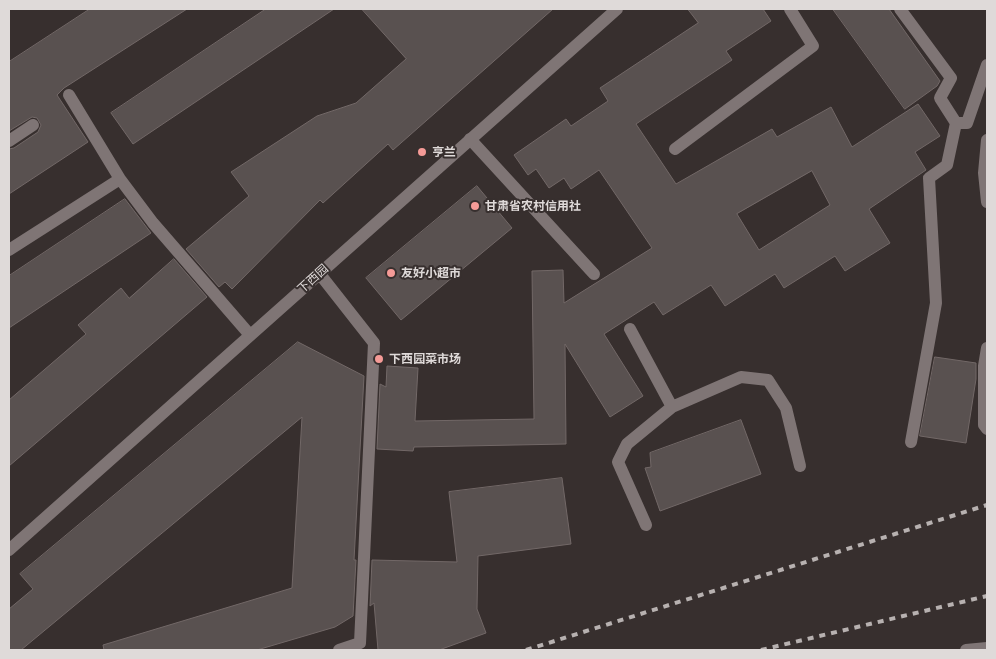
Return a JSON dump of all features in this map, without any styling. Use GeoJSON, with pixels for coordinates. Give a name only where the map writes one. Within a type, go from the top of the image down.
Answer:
{"type":"FeatureCollection","features":[{"type":"Feature","properties":{"kind":"street","name":"下西园"},"geometry":{"type":"LineString","coordinates":[[9,550],[617,9]]}},
{"type":"Feature","properties":{"kind":"street"},"geometry":{"type":"LineString","coordinates":[[675,149],[813,46],[790,9]]}},
{"type":"Feature","properties":{"kind":"street"},"geometry":{"type":"LineString","coordinates":[[900,9],[952,78],[940,98],[956,123],[948,165],[930,178],[936,303],[911,442]]}},
{"type":"Feature","properties":{"kind":"street"},"geometry":{"type":"LineString","coordinates":[[956,123],[967,123],[987,65]]}},
{"type":"Feature","properties":{"kind":"street"},"geometry":{"type":"LineString","coordinates":[[69,95],[120,179],[153,223],[250,335]]}},
{"type":"Feature","properties":{"kind":"street"},"geometry":{"type":"LineString","coordinates":[[9,141],[33,125]]}},
{"type":"Feature","properties":{"kind":"street"},"geometry":{"type":"LineString","coordinates":[[470,140],[594,274]]}},
{"type":"Feature","properties":{"kind":"street"},"geometry":{"type":"LineString","coordinates":[[987,140],[984,173],[987,202]]}},
{"type":"Feature","properties":{"kind":"street"},"geometry":{"type":"LineString","coordinates":[[9,250],[120,179]]}},
{"type":"Feature","properties":{"kind":"street"},"geometry":{"type":"LineString","coordinates":[[319,273],[374,343],[360,643],[339,650]]}},
{"type":"Feature","properties":{"kind":"street"},"geometry":{"type":"LineString","coordinates":[[630,329],[672,408]]}},
{"type":"Feature","properties":{"kind":"street"},"geometry":{"type":"LineString","coordinates":[[987,348],[984,366],[984,425],[987,430]]}},
{"type":"Feature","properties":{"kind":"street"},"geometry":{"type":"LineString","coordinates":[[646,525],[618,462],[627,444],[672,408],[742,377],[768,380],[786,408],[800,466]]}},
{"type":"Feature","properties":{"kind":"street"},"geometry":{"type":"LineString","coordinates":[[971,650],[987,648]]}},
{"type":"Feature","properties":{"kind":"building"},"geometry":{"type":"Polygon","coordinates":[[[90,9],[187,9],[64,88],[57,95],[88,142],[9,194],[9,149],[14,148],[38,132],[41,125],[37,118],[32,117],[9,131],[9,62],[90,9]]]}},
{"type":"Feature","properties":{"kind":"building"},"geometry":{"type":"Polygon","coordinates":[[[266,9],[334,9],[133,144],[111,113],[266,9]]]}},
{"type":"Feature","properties":{"kind":"building"},"geometry":{"type":"Polygon","coordinates":[[[362,9],[553,9],[393,150],[388,144],[323,203],[320,200],[232,289],[225,282],[219,287],[186,249],[249,196],[231,172],[317,116],[356,103],[406,59],[362,9]]]}},
{"type":"Feature","properties":{"kind":"building"},"geometry":{"type":"Polygon","coordinates":[[[688,9],[763,9],[771,21],[726,51],[732,60],[636,124],[676,184],[772,129],[777,137],[831,107],[852,147],[918,104],[940,136],[915,152],[926,170],[869,209],[890,243],[845,271],[835,256],[784,288],[775,274],[725,306],[711,285],[663,315],[654,302],[604,334],[643,396],[610,417],[565,344],[566,444],[414,447],[413,451],[377,449],[380,384],[386,387],[387,366],[418,368],[415,421],[534,419],[532,271],[563,270],[564,303],[652,248],[599,170],[571,189],[564,178],[549,188],[536,169],[528,175],[514,155],[566,119],[571,126],[608,101],[600,88],[698,23],[688,9]],[[812,171],[737,214],[759,250],[830,205],[812,171]]]}},
{"type":"Feature","properties":{"kind":"building"},"geometry":{"type":"Polygon","coordinates":[[[833,9],[889,9],[940,81],[937,86],[905,109],[833,9]]]}},
{"type":"Feature","properties":{"kind":"building"},"geometry":{"type":"Polygon","coordinates":[[[477,186],[512,228],[401,320],[366,278],[477,186]]]}},
{"type":"Feature","properties":{"kind":"building"},"geometry":{"type":"Polygon","coordinates":[[[125,199],[151,233],[9,328],[9,276],[125,199]]]}},
{"type":"Feature","properties":{"kind":"building"},"geometry":{"type":"Polygon","coordinates":[[[174,259],[207,297],[9,466],[9,400],[86,334],[78,325],[121,288],[129,298],[174,259]]]}},
{"type":"Feature","properties":{"kind":"building"},"geometry":{"type":"Polygon","coordinates":[[[298,342],[364,376],[354,560],[356,560],[353,616],[335,627],[257,650],[104,650],[103,645],[292,588],[302,417],[21,650],[9,650],[9,609],[33,589],[20,574],[298,342]]]}},
{"type":"Feature","properties":{"kind":"building"},"geometry":{"type":"Polygon","coordinates":[[[935,357],[976,363],[976,379],[966,443],[920,436],[935,357]]]}},
{"type":"Feature","properties":{"kind":"building"},"geometry":{"type":"Polygon","coordinates":[[[741,420],[761,474],[660,511],[645,468],[651,467],[650,453],[741,420]]]}},
{"type":"Feature","properties":{"kind":"building"},"geometry":{"type":"Polygon","coordinates":[[[562,478],[571,544],[478,556],[477,609],[486,633],[439,650],[378,650],[374,603],[370,606],[372,560],[457,562],[449,492],[562,478]]]}},
{"type":"Feature","properties":{"kind":"railway"},"geometry":{"type":"LineString","coordinates":[[526,650],[987,505]]}},
{"type":"Feature","properties":{"kind":"railway"},"geometry":{"type":"LineString","coordinates":[[761,650],[987,596]]}},
{"type":"Feature","properties":{"kind":"place","name":"亨兰"},"geometry":{"type":"Point","coordinates":[422,152]}},
{"type":"Feature","properties":{"kind":"place","name":"甘肃省农村信用社"},"geometry":{"type":"Point","coordinates":[475,206]}},
{"type":"Feature","properties":{"kind":"place","name":"友好小超市"},"geometry":{"type":"Point","coordinates":[391,273]}},
{"type":"Feature","properties":{"kind":"place","name":"下西园菜市场"},"geometry":{"type":"Point","coordinates":[379,359]}}]}
